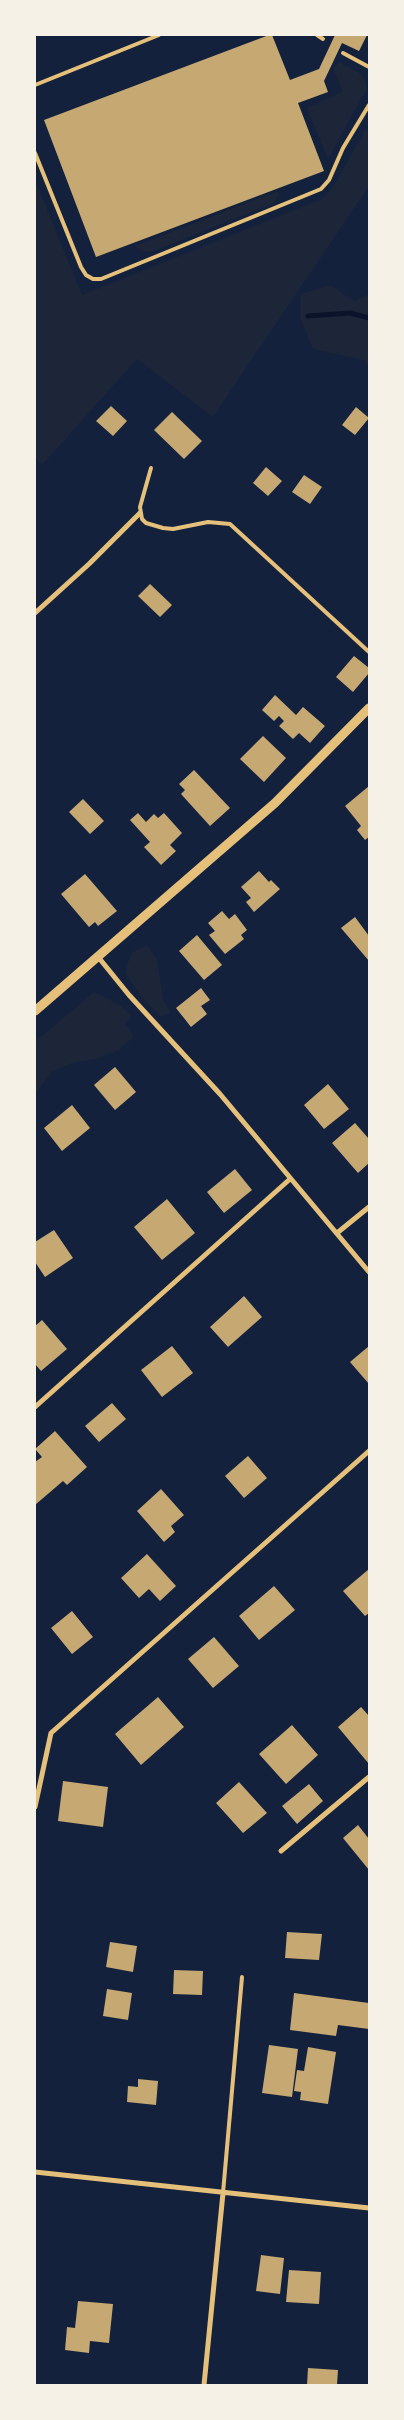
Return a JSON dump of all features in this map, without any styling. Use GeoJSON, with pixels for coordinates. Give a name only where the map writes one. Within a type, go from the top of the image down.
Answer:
{"type":"FeatureCollection","features":[{"type":"Feature","properties":{"kind":"street"},"geometry":{"type":"LineString","coordinates":[[35,613],[89,564],[140,513]]}},
{"type":"Feature","properties":{"kind":"street"},"geometry":{"type":"LineString","coordinates":[[35,1011],[99,958],[274,803],[369,708]]}},
{"type":"Feature","properties":{"kind":"street"},"geometry":{"type":"LineString","coordinates":[[99,958],[129,995],[220,1094],[369,1272]]}},
{"type":"Feature","properties":{"kind":"street"},"geometry":{"type":"LineString","coordinates":[[35,1407],[290,1179]]}},
{"type":"Feature","properties":{"kind":"street"},"geometry":{"type":"LineString","coordinates":[[337,1233],[369,1207]]}},
{"type":"Feature","properties":{"kind":"street"},"geometry":{"type":"LineString","coordinates":[[35,1807],[51,1733],[369,1452]]}},
{"type":"Feature","properties":{"kind":"street"},"geometry":{"type":"LineString","coordinates":[[281,1851],[369,1776]]}},
{"type":"Feature","properties":{"kind":"street"},"geometry":{"type":"LineString","coordinates":[[35,2172],[222,2194],[369,2208]]}},
{"type":"Feature","properties":{"kind":"street"},"geometry":{"type":"LineString","coordinates":[[204,2385],[222,2194]]}},
{"type":"Feature","properties":{"kind":"lane"},"geometry":{"type":"LineString","coordinates":[[35,85],[159,35]]}},
{"type":"Feature","properties":{"kind":"lane"},"geometry":{"type":"LineString","coordinates":[[317,35],[323,39]]}},
{"type":"Feature","properties":{"kind":"lane"},"geometry":{"type":"LineString","coordinates":[[343,52],[369,67]]}},
{"type":"Feature","properties":{"kind":"lane"},"geometry":{"type":"LineString","coordinates":[[35,152],[81,267],[86,275],[93,279],[102,279],[321,189],[329,180],[342,148],[369,105]]}},
{"type":"Feature","properties":{"kind":"lane"},"geometry":{"type":"LineString","coordinates":[[151,468],[140,507],[140,513],[146,523],[163,528],[183,528],[208,522],[230,524],[369,652]]}},
{"type":"Feature","properties":{"kind":"lane"},"geometry":{"type":"LineString","coordinates":[[222,2194],[242,1976]]}},
{"type":"Feature","properties":{"kind":"shaded area"},"geometry":{"type":"Polygon","coordinates":[[[339,62],[361,74],[366,83],[366,90],[328,159],[307,108],[343,91],[333,69],[339,62]]]}},
{"type":"Feature","properties":{"kind":"shaded area"},"geometry":{"type":"Polygon","coordinates":[[[365,130],[369,131],[369,186],[213,417],[137,359],[42,465],[35,457],[35,180],[82,295],[322,199],[335,184],[365,130]]]}},
{"type":"Feature","properties":{"kind":"shaded area"},"geometry":{"type":"Polygon","coordinates":[[[278,191],[279,195],[274,203],[151,252],[142,251],[135,246],[278,191]]]}},
{"type":"Feature","properties":{"kind":"shaded area"},"geometry":{"type":"Polygon","coordinates":[[[331,285],[354,301],[369,294],[369,367],[364,360],[313,349],[301,320],[301,294],[331,285]]]}},
{"type":"Feature","properties":{"kind":"shaded area"},"geometry":{"type":"Polygon","coordinates":[[[147,945],[157,959],[163,999],[170,1012],[161,1017],[141,996],[125,973],[131,953],[147,945]]]}},
{"type":"Feature","properties":{"kind":"shaded area"},"geometry":{"type":"Polygon","coordinates":[[[94,992],[121,1006],[131,1015],[125,1024],[134,1037],[118,1050],[95,1059],[72,1063],[52,1072],[35,1094],[35,1042],[94,992]]]}},
{"type":"Feature","properties":{"kind":"building"},"geometry":{"type":"Polygon","coordinates":[[[272,35],[290,80],[319,69],[335,35],[367,35],[359,51],[342,43],[324,81],[328,92],[298,103],[324,171],[96,257],[44,120],[272,35]]]}},
{"type":"Feature","properties":{"kind":"building"},"geometry":{"type":"Polygon","coordinates":[[[111,406],[127,421],[113,436],[96,421],[111,406]]]}},
{"type":"Feature","properties":{"kind":"building"},"geometry":{"type":"Polygon","coordinates":[[[356,407],[369,418],[355,435],[342,425],[356,407]]]}},
{"type":"Feature","properties":{"kind":"building"},"geometry":{"type":"Polygon","coordinates":[[[172,412],[202,441],[184,459],[154,430],[172,412]]]}},
{"type":"Feature","properties":{"kind":"building"},"geometry":{"type":"Polygon","coordinates":[[[266,467],[282,481],[268,496],[253,483],[266,467]]]}},
{"type":"Feature","properties":{"kind":"building"},"geometry":{"type":"Polygon","coordinates":[[[304,475],[322,487],[310,504],[292,492],[304,475]]]}},
{"type":"Feature","properties":{"kind":"building"},"geometry":{"type":"Polygon","coordinates":[[[150,584],[172,605],[160,617],[138,596],[150,584]]]}},
{"type":"Feature","properties":{"kind":"building"},"geometry":{"type":"Polygon","coordinates":[[[354,656],[369,668],[369,673],[353,692],[336,677],[354,656]]]}},
{"type":"Feature","properties":{"kind":"building"},"geometry":{"type":"Polygon","coordinates":[[[275,695],[296,715],[303,707],[325,726],[310,743],[299,733],[293,739],[279,726],[284,721],[279,716],[274,721],[262,710],[275,695]]]}},
{"type":"Feature","properties":{"kind":"building"},"geometry":{"type":"Polygon","coordinates":[[[263,736],[286,758],[264,782],[240,759],[263,736]]]}},
{"type":"Feature","properties":{"kind":"building"},"geometry":{"type":"Polygon","coordinates":[[[194,770],[230,808],[210,826],[181,794],[185,790],[179,784],[194,770]]]}},
{"type":"Feature","properties":{"kind":"building"},"geometry":{"type":"Polygon","coordinates":[[[369,786],[369,837],[365,840],[357,830],[361,826],[345,806],[369,786]]]}},
{"type":"Feature","properties":{"kind":"building"},"geometry":{"type":"Polygon","coordinates":[[[83,799],[104,821],[90,834],[69,812],[83,799]]]}},
{"type":"Feature","properties":{"kind":"building"},"geometry":{"type":"Polygon","coordinates":[[[138,813],[146,822],[154,814],[158,818],[164,813],[182,833],[170,845],[176,851],[161,865],[144,847],[150,842],[130,820],[138,813]]]}},
{"type":"Feature","properties":{"kind":"building"},"geometry":{"type":"Polygon","coordinates":[[[259,871],[269,882],[271,880],[280,889],[254,912],[246,902],[251,898],[241,887],[259,871]]]}},
{"type":"Feature","properties":{"kind":"building"},"geometry":{"type":"Polygon","coordinates":[[[85,874],[117,911],[98,926],[95,922],[89,927],[61,894],[85,874]]]}},
{"type":"Feature","properties":{"kind":"building"},"geometry":{"type":"Polygon","coordinates":[[[222,911],[229,919],[235,914],[247,930],[241,935],[244,939],[225,954],[209,935],[215,931],[208,923],[222,911]]]}},
{"type":"Feature","properties":{"kind":"building"},"geometry":{"type":"Polygon","coordinates":[[[355,917],[369,936],[369,961],[341,928],[355,917]]]}},
{"type":"Feature","properties":{"kind":"building"},"geometry":{"type":"Polygon","coordinates":[[[197,935],[222,965],[204,980],[179,951],[197,935]]]}},
{"type":"Feature","properties":{"kind":"building"},"geometry":{"type":"Polygon","coordinates":[[[201,988],[210,1000],[201,1006],[207,1014],[191,1027],[176,1008],[201,988]]]}},
{"type":"Feature","properties":{"kind":"building"},"geometry":{"type":"Polygon","coordinates":[[[115,1067],[136,1092],[115,1110],[94,1085],[115,1067]]]}},
{"type":"Feature","properties":{"kind":"building"},"geometry":{"type":"Polygon","coordinates":[[[328,1084],[349,1109],[324,1129],[304,1105],[328,1084]]]}},
{"type":"Feature","properties":{"kind":"building"},"geometry":{"type":"Polygon","coordinates":[[[72,1105],[90,1128],[62,1151],[44,1128],[72,1105]]]}},
{"type":"Feature","properties":{"kind":"building"},"geometry":{"type":"Polygon","coordinates":[[[355,1123],[369,1139],[369,1163],[358,1173],[332,1143],[355,1123]]]}},
{"type":"Feature","properties":{"kind":"building"},"geometry":{"type":"Polygon","coordinates":[[[235,1169],[252,1190],[224,1213],[207,1192],[235,1169]]]}},
{"type":"Feature","properties":{"kind":"building"},"geometry":{"type":"Polygon","coordinates":[[[167,1199],[195,1233],[162,1260],[134,1227],[167,1199]]]}},
{"type":"Feature","properties":{"kind":"building"},"geometry":{"type":"Polygon","coordinates":[[[54,1230],[73,1258],[45,1277],[35,1262],[35,1242],[54,1230]]]}},
{"type":"Feature","properties":{"kind":"building"},"geometry":{"type":"Polygon","coordinates":[[[244,1296],[262,1317],[228,1347],[210,1327],[244,1296]]]}},
{"type":"Feature","properties":{"kind":"building"},"geometry":{"type":"Polygon","coordinates":[[[42,1320],[67,1349],[41,1371],[35,1364],[35,1326],[42,1320]]]}},
{"type":"Feature","properties":{"kind":"building"},"geometry":{"type":"Polygon","coordinates":[[[172,1346],[193,1373],[162,1397],[141,1370],[172,1346]]]}},
{"type":"Feature","properties":{"kind":"building"},"geometry":{"type":"Polygon","coordinates":[[[369,1346],[369,1384],[350,1362],[369,1346]]]}},
{"type":"Feature","properties":{"kind":"building"},"geometry":{"type":"Polygon","coordinates":[[[112,1403],[126,1419],[99,1442],[85,1426],[112,1403]]]}},
{"type":"Feature","properties":{"kind":"building"},"geometry":{"type":"Polygon","coordinates":[[[55,1431],[87,1467],[67,1485],[63,1481],[35,1505],[35,1462],[42,1457],[35,1449],[55,1431]]]}},
{"type":"Feature","properties":{"kind":"building"},"geometry":{"type":"Polygon","coordinates":[[[248,1456],[267,1478],[244,1498],[225,1476],[248,1456]]]}},
{"type":"Feature","properties":{"kind":"building"},"geometry":{"type":"Polygon","coordinates":[[[161,1489],[184,1515],[171,1526],[175,1532],[164,1542],[137,1511],[161,1489]]]}},
{"type":"Feature","properties":{"kind":"building"},"geometry":{"type":"Polygon","coordinates":[[[147,1554],[176,1586],[160,1601],[149,1589],[139,1598],[121,1578],[147,1554]]]}},
{"type":"Feature","properties":{"kind":"building"},"geometry":{"type":"Polygon","coordinates":[[[369,1569],[369,1613],[365,1616],[343,1591],[369,1569]]]}},
{"type":"Feature","properties":{"kind":"building"},"geometry":{"type":"Polygon","coordinates":[[[274,1586],[295,1610],[259,1640],[239,1616],[274,1586]]]}},
{"type":"Feature","properties":{"kind":"building"},"geometry":{"type":"Polygon","coordinates":[[[72,1611],[93,1637],[72,1654],[51,1628],[72,1611]]]}},
{"type":"Feature","properties":{"kind":"building"},"geometry":{"type":"Polygon","coordinates":[[[214,1637],[239,1666],[213,1688],[188,1659],[214,1637]]]}},
{"type":"Feature","properties":{"kind":"building"},"geometry":{"type":"Polygon","coordinates":[[[158,1697],[184,1727],[141,1765],[115,1734],[158,1697]]]}},
{"type":"Feature","properties":{"kind":"building"},"geometry":{"type":"Polygon","coordinates":[[[361,1707],[369,1716],[369,1764],[338,1727],[361,1707]]]}},
{"type":"Feature","properties":{"kind":"building"},"geometry":{"type":"Polygon","coordinates":[[[292,1725],[318,1755],[286,1784],[259,1754],[292,1725]]]}},
{"type":"Feature","properties":{"kind":"building"},"geometry":{"type":"Polygon","coordinates":[[[63,1781],[108,1787],[103,1827],[58,1821],[63,1781]]]}},
{"type":"Feature","properties":{"kind":"building"},"geometry":{"type":"Polygon","coordinates":[[[239,1782],[267,1813],[243,1833],[216,1803],[239,1782]]]}},
{"type":"Feature","properties":{"kind":"building"},"geometry":{"type":"Polygon","coordinates":[[[309,1784],[323,1801],[297,1824],[282,1806],[309,1784]]]}},
{"type":"Feature","properties":{"kind":"building"},"geometry":{"type":"Polygon","coordinates":[[[358,1825],[369,1839],[369,1870],[343,1838],[358,1825]]]}},
{"type":"Feature","properties":{"kind":"building"},"geometry":{"type":"Polygon","coordinates":[[[287,1932],[322,1934],[319,1960],[285,1958],[287,1932]]]}},
{"type":"Feature","properties":{"kind":"building"},"geometry":{"type":"Polygon","coordinates":[[[110,1942],[137,1946],[133,1972],[106,1967],[110,1942]]]}},
{"type":"Feature","properties":{"kind":"building"},"geometry":{"type":"Polygon","coordinates":[[[174,1970],[203,1971],[202,1995],[173,1994],[174,1970]]]}},
{"type":"Feature","properties":{"kind":"building"},"geometry":{"type":"Polygon","coordinates":[[[107,1989],[132,1993],[128,2020],[103,2016],[107,1989]]]}},
{"type":"Feature","properties":{"kind":"building"},"geometry":{"type":"Polygon","coordinates":[[[294,1993],[369,2003],[369,2029],[338,2025],[336,2036],[290,2030],[294,1993]]]}},
{"type":"Feature","properties":{"kind":"building"},"geometry":{"type":"Polygon","coordinates":[[[269,2045],[298,2049],[292,2097],[262,2093],[269,2045]]]}},
{"type":"Feature","properties":{"kind":"building"},"geometry":{"type":"Polygon","coordinates":[[[308,2047],[336,2052],[328,2104],[300,2100],[301,2092],[294,2091],[297,2070],[304,2071],[308,2047]]]}},
{"type":"Feature","properties":{"kind":"building"},"geometry":{"type":"Polygon","coordinates":[[[138,2079],[158,2081],[156,2105],[127,2102],[128,2086],[138,2087],[138,2079]]]}},
{"type":"Feature","properties":{"kind":"building"},"geometry":{"type":"Polygon","coordinates":[[[261,2255],[284,2258],[280,2294],[256,2291],[261,2255]]]}},
{"type":"Feature","properties":{"kind":"building"},"geometry":{"type":"Polygon","coordinates":[[[289,2270],[321,2272],[319,2304],[286,2302],[289,2270]]]}},
{"type":"Feature","properties":{"kind":"building"},"geometry":{"type":"Polygon","coordinates":[[[78,2301],[113,2304],[109,2343],[90,2341],[89,2353],[65,2350],[67,2327],[75,2328],[78,2301]]]}},
{"type":"Feature","properties":{"kind":"building"},"geometry":{"type":"Polygon","coordinates":[[[308,2368],[338,2370],[337,2385],[307,2385],[308,2368]]]}},
{"type":"Feature","properties":{"kind":"waterway"},"geometry":{"type":"LineString","coordinates":[[308,316],[350,313],[369,318]]}}]}
